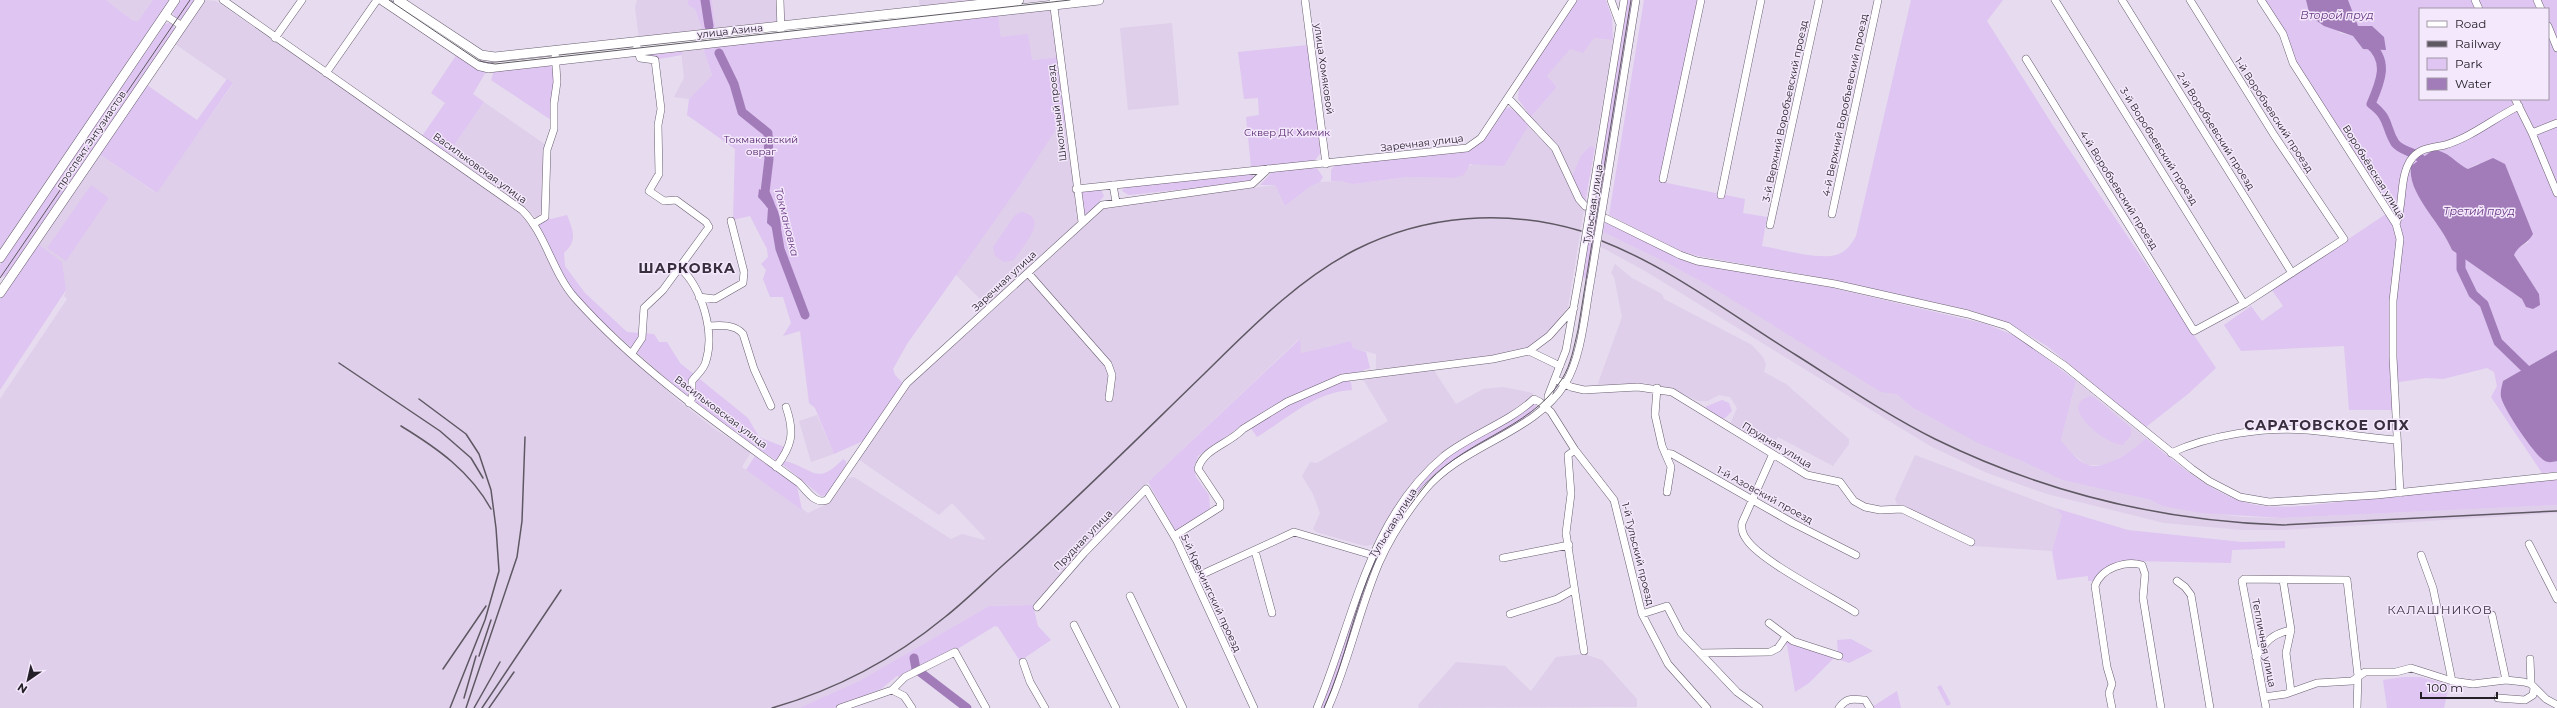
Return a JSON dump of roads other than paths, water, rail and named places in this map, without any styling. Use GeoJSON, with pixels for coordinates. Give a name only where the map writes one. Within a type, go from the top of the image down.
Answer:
{"type":"FeatureCollection","features":[{"type":"Feature","properties":{"kind":"main road","name":"проспект Энтузиастов"},"geometry":{"type":"LineString","coordinates":[[0,258],[175,0]]}},
{"type":"Feature","properties":{"kind":"main road","name":"проспект Энтузиастов"},"geometry":{"type":"LineString","coordinates":[[2,287],[200,0]]}},
{"type":"Feature","properties":{"kind":"main road","name":"улица Азина"},"geometry":{"type":"LineString","coordinates":[[382,0],[484,68],[555,56],[1054,3],[1099,0]]}},
{"type":"Feature","properties":{"kind":"main road","name":"улица Азина"},"geometry":{"type":"LineString","coordinates":[[398,0],[482,55],[495,57],[555,56]]}},
{"type":"Feature","properties":{"kind":"main road","name":"улица Азина"},"geometry":{"type":"LineString","coordinates":[[782,32],[1019,0]]}},
{"type":"Feature","properties":{"kind":"street","name":"Васильковская улица"},"geometry":{"type":"LineString","coordinates":[[223,0],[522,210],[533,224],[568,290],[632,353],[689,403],[799,483],[813,499]]}},
{"type":"Feature","properties":{"kind":"street"},"geometry":{"type":"LineString","coordinates":[[276,38],[302,0]]}},
{"type":"Feature","properties":{"kind":"street"},"geometry":{"type":"LineString","coordinates":[[326,73],[376,0]]}},
{"type":"Feature","properties":{"kind":"street"},"geometry":{"type":"LineString","coordinates":[[780,0],[782,32]]}},
{"type":"Feature","properties":{"kind":"street","name":"улица Хомяковой"},"geometry":{"type":"LineString","coordinates":[[1305,0],[1326,164]]}},
{"type":"Feature","properties":{"kind":"street","name":"Заречная улица"},"geometry":{"type":"LineString","coordinates":[[1076,189],[1326,164],[1467,148],[1481,138],[1573,0]]}},
{"type":"Feature","properties":{"kind":"street"},"geometry":{"type":"LineString","coordinates":[[1611,0],[1619,22]]}},
{"type":"Feature","properties":{"kind":"street","name":"Тульская улица"},"geometry":{"type":"LineString","coordinates":[[1546,405],[1560,366],[1574,308],[1619,22],[1624,0]]}},
{"type":"Feature","properties":{"kind":"street","name":"Тульская улица"},"geometry":{"type":"LineString","coordinates":[[1328,708],[1379,562],[1424,491],[1452,464],[1528,420],[1546,405],[1565,384],[1576,353],[1591,279],[1636,0]]}},
{"type":"Feature","properties":{"kind":"street"},"geometry":{"type":"LineString","coordinates":[[1663,179],[1701,0]]}},
{"type":"Feature","properties":{"kind":"street"},"geometry":{"type":"LineString","coordinates":[[1720,195],[1761,0]]}},
{"type":"Feature","properties":{"kind":"street","name":"3-й Верхний Воробъевский проезд"},"geometry":{"type":"LineString","coordinates":[[1770,225],[1819,0]]}},
{"type":"Feature","properties":{"kind":"street","name":"4-й Верхний Воробъевский проезд"},"geometry":{"type":"LineString","coordinates":[[1832,214],[1878,0]]}},
{"type":"Feature","properties":{"kind":"street","name":"3-й Воробъевский проезд"},"geometry":{"type":"LineString","coordinates":[[2055,0],[2244,304]]}},
{"type":"Feature","properties":{"kind":"street","name":"2-й Воробъевский проезд"},"geometry":{"type":"LineString","coordinates":[[2122,0],[2292,273]]}},
{"type":"Feature","properties":{"kind":"street","name":"1-й Воробъевский проезд"},"geometry":{"type":"LineString","coordinates":[[2190,0],[2274,135],[2344,239],[2292,273]]}},
{"type":"Feature","properties":{"kind":"street","name":"Воробьёвская улица"},"geometry":{"type":"LineString","coordinates":[[2261,0],[2283,34],[2293,63],[2396,224],[2400,239],[2393,301],[2396,440],[2399,450],[2400,493]]}},
{"type":"Feature","properties":{"kind":"street","name":"Школьный проезд"},"geometry":{"type":"LineString","coordinates":[[1054,3],[1076,189],[1082,222]]}},
{"type":"Feature","properties":{"kind":"street"},"geometry":{"type":"LineString","coordinates":[[165,15],[182,26]]}},
{"type":"Feature","properties":{"kind":"street"},"geometry":{"type":"LineString","coordinates":[[2549,28],[2557,48]]}},
{"type":"Feature","properties":{"kind":"street"},"geometry":{"type":"LineString","coordinates":[[632,353],[642,338],[644,308],[663,290],[709,227],[706,222],[676,200],[664,201],[649,191],[658,174],[658,125],[662,109],[655,60],[640,58],[637,48]]}},
{"type":"Feature","properties":{"kind":"street"},"geometry":{"type":"LineString","coordinates":[[533,224],[545,217],[548,150],[554,129],[554,103],[557,82],[555,56]]}},
{"type":"Feature","properties":{"kind":"street","name":"4-й Воробъевский проезд"},"geometry":{"type":"LineString","coordinates":[[2026,59],[2194,331],[2244,304]]}},
{"type":"Feature","properties":{"kind":"street"},"geometry":{"type":"LineString","coordinates":[[1508,98],[1555,148],[1579,199],[1585,206]]}},
{"type":"Feature","properties":{"kind":"street"},"geometry":{"type":"LineString","coordinates":[[2516,100],[2532,133],[2557,193]]}},
{"type":"Feature","properties":{"kind":"street"},"geometry":{"type":"LineString","coordinates":[[2396,224],[2406,172],[2414,156],[2426,147],[2443,145],[2462,138],[2519,106]]}},
{"type":"Feature","properties":{"kind":"street"},"geometry":{"type":"LineString","coordinates":[[2532,133],[2557,123]]}},
{"type":"Feature","properties":{"kind":"street","name":"Заречная улица"},"geometry":{"type":"LineString","coordinates":[[813,499],[828,500],[907,383],[1102,205],[1252,184],[1268,169]]}},
{"type":"Feature","properties":{"kind":"street"},"geometry":{"type":"LineString","coordinates":[[1114,185],[1116,202]]}},
{"type":"Feature","properties":{"kind":"street"},"geometry":{"type":"LineString","coordinates":[[1605,218],[1680,255],[1698,260],[1835,284],[1968,314],[2007,326],[2065,366],[2171,453],[2209,481],[2240,497],[2255,501],[2281,502],[2400,493],[2557,476]]}},
{"type":"Feature","properties":{"kind":"street"},"geometry":{"type":"LineString","coordinates":[[699,297],[715,299],[743,283],[744,272],[731,221]]}},
{"type":"Feature","properties":{"kind":"street"},"geometry":{"type":"LineString","coordinates":[[679,267],[686,275],[706,310],[708,326],[706,361],[702,371],[692,381],[692,398],[689,403]]}},
{"type":"Feature","properties":{"kind":"street"},"geometry":{"type":"LineString","coordinates":[[1028,272],[1108,364],[1112,375],[1110,398]]}},
{"type":"Feature","properties":{"kind":"street"},"geometry":{"type":"LineString","coordinates":[[2244,304],[2292,273]]}},
{"type":"Feature","properties":{"kind":"street"},"geometry":{"type":"LineString","coordinates":[[1174,536],[1220,507],[1220,502],[1198,470],[1200,462],[1204,457],[1235,438],[1243,429],[1298,396],[1342,378],[1493,359],[1529,351],[1549,336],[1574,308]]}},
{"type":"Feature","properties":{"kind":"street"},"geometry":{"type":"LineString","coordinates":[[708,326],[730,326],[740,329],[747,342],[754,369],[771,406]]}},
{"type":"Feature","properties":{"kind":"street"},"geometry":{"type":"LineString","coordinates":[[1529,351],[1560,366]]}},
{"type":"Feature","properties":{"kind":"street","name":"Прудная улица"},"geometry":{"type":"LineString","coordinates":[[1555,379],[1584,390],[1656,388],[1672,392],[1691,402],[1772,456],[1807,476],[1840,482],[1854,501],[1865,507],[1880,510],[1902,509],[1971,542]]}},
{"type":"Feature","properties":{"kind":"street"},"geometry":{"type":"LineString","coordinates":[[1656,388],[1655,414],[1665,453],[1671,467],[1667,492]]}},
{"type":"Feature","properties":{"kind":"street"},"geometry":{"type":"LineString","coordinates":[[1317,708],[1331,677],[1372,555],[1398,509],[1418,483],[1445,456],[1534,399],[1546,405]]}},
{"type":"Feature","properties":{"kind":"street","name":"1-й Тульский проезд"},"geometry":{"type":"LineString","coordinates":[[1546,405],[1574,450],[1614,500],[1642,614],[1668,664],[1707,708]]}},
{"type":"Feature","properties":{"kind":"street"},"geometry":{"type":"LineString","coordinates":[[776,467],[790,446],[790,417],[786,407]]}},
{"type":"Feature","properties":{"kind":"street"},"geometry":{"type":"LineString","coordinates":[[2171,453],[2215,436],[2298,430],[2372,439],[2396,440]]}},
{"type":"Feature","properties":{"kind":"street"},"geometry":{"type":"LineString","coordinates":[[1574,450],[1568,455],[1571,494],[1566,533],[1569,545],[1573,590],[1584,651]]}},
{"type":"Feature","properties":{"kind":"street","name":"1-й Азовский проезд"},"geometry":{"type":"LineString","coordinates":[[1665,453],[1672,454],[1856,555]]}},
{"type":"Feature","properties":{"kind":"street"},"geometry":{"type":"LineString","coordinates":[[1772,456],[1752,499],[1741,529],[1754,548],[1855,612]]}},
{"type":"Feature","properties":{"kind":"street","name":"Прудная улица"},"geometry":{"type":"LineString","coordinates":[[1037,607],[1084,553],[1146,489]]}},
{"type":"Feature","properties":{"kind":"street","name":"5-й Крекингский проезд"},"geometry":{"type":"LineString","coordinates":[[1146,489],[1174,536],[1254,708]]}},
{"type":"Feature","properties":{"kind":"street"},"geometry":{"type":"LineString","coordinates":[[1194,578],[1294,532],[1372,555]]}},
{"type":"Feature","properties":{"kind":"street"},"geometry":{"type":"LineString","coordinates":[[2529,544],[2557,599]]}},
{"type":"Feature","properties":{"kind":"street"},"geometry":{"type":"LineString","coordinates":[[1502,558],[1569,545]]}},
{"type":"Feature","properties":{"kind":"street"},"geometry":{"type":"LineString","coordinates":[[1255,551],[1272,613]]}},
{"type":"Feature","properties":{"kind":"street"},"geometry":{"type":"LineString","coordinates":[[2421,555],[2435,595],[2452,681]]}},
{"type":"Feature","properties":{"kind":"street"},"geometry":{"type":"LineString","coordinates":[[2112,708],[2109,693],[2112,684],[2107,667],[2095,586],[2103,575],[2115,567],[2135,563],[2142,565],[2144,569],[2143,589],[2161,708]]}},
{"type":"Feature","properties":{"kind":"street","name":"Тепличная улица"},"geometry":{"type":"LineString","coordinates":[[2266,708],[2242,581],[2244,579],[2283,580]]}},
{"type":"Feature","properties":{"kind":"street"},"geometry":{"type":"LineString","coordinates":[[2291,692],[2286,653],[2291,630],[2283,580],[2347,580],[2358,676],[2357,708]]}},
{"type":"Feature","properties":{"kind":"street"},"geometry":{"type":"LineString","coordinates":[[2177,581],[2186,587],[2191,596],[2210,708]]}},
{"type":"Feature","properties":{"kind":"street"},"geometry":{"type":"LineString","coordinates":[[1510,614],[1557,599],[1573,590]]}},
{"type":"Feature","properties":{"kind":"street"},"geometry":{"type":"LineString","coordinates":[[1130,596],[1183,708]]}},
{"type":"Feature","properties":{"kind":"street"},"geometry":{"type":"LineString","coordinates":[[1642,614],[1667,606],[1681,633],[1737,692],[1759,708]]}},
{"type":"Feature","properties":{"kind":"street"},"geometry":{"type":"LineString","coordinates":[[2492,615],[2506,680]]}},
{"type":"Feature","properties":{"kind":"street"},"geometry":{"type":"LineString","coordinates":[[1769,623],[1785,638],[1839,656]]}},
{"type":"Feature","properties":{"kind":"street"},"geometry":{"type":"LineString","coordinates":[[1074,625],[1116,708]]}},
{"type":"Feature","properties":{"kind":"street"},"geometry":{"type":"LineString","coordinates":[[2256,657],[2268,638],[2277,633],[2291,630]]}},
{"type":"Feature","properties":{"kind":"street"},"geometry":{"type":"LineString","coordinates":[[1700,654],[1770,652],[1778,648],[1785,638]]}},
{"type":"Feature","properties":{"kind":"street"},"geometry":{"type":"LineString","coordinates":[[840,708],[859,705],[892,690],[905,677],[956,652],[986,708]]}},
{"type":"Feature","properties":{"kind":"street"},"geometry":{"type":"LineString","coordinates":[[2498,698],[2525,700],[2533,695],[2530,659]]}},
{"type":"Feature","properties":{"kind":"street"},"geometry":{"type":"LineString","coordinates":[[1023,662],[1030,682],[1045,708]]}},
{"type":"Feature","properties":{"kind":"street"},"geometry":{"type":"LineString","coordinates":[[2264,697],[2291,692],[2317,683],[2352,681],[2365,672],[2396,672],[2411,668],[2452,681],[2473,684],[2506,680],[2532,686],[2546,699],[2557,705]]}},
{"type":"Feature","properties":{"kind":"street"},"geometry":{"type":"LineString","coordinates":[[892,690],[904,696],[912,708]]}},
{"type":"Feature","properties":{"kind":"street"},"geometry":{"type":"LineString","coordinates":[[1841,705],[1848,698],[1865,700],[1870,708]]}},
{"type":"Feature","properties":{"kind":"water","name":"Второй пруд"},"geometry":{"type":"Polygon","coordinates":[[[2306,0],[2348,0],[2358,26],[2372,26],[2384,37],[2386,50],[2363,49],[2353,36],[2324,26],[2310,16],[2306,0]]]}},
{"type":"Feature","properties":{"kind":"water","name":"Третий пруд"},"geometry":{"type":"Polygon","coordinates":[[[2433,150],[2443,152],[2468,169],[2493,158],[2505,164],[2533,234],[2514,255],[2539,294],[2540,305],[2533,309],[2526,307],[2522,299],[2452,250],[2419,198],[2411,176],[2411,166],[2433,150]]]}},
{"type":"Feature","properties":{"kind":"water"},"geometry":{"type":"Polygon","coordinates":[[[759,189],[772,200],[775,205],[779,215],[781,227],[776,231],[767,223],[768,208],[758,197],[759,189]]]}},
{"type":"Feature","properties":{"kind":"water"},"geometry":{"type":"Polygon","coordinates":[[[2557,350],[2557,461],[2549,462],[2540,457],[2520,431],[2503,403],[2501,393],[2503,381],[2557,350]]]}},
{"type":"Feature","properties":{"kind":"waterway","name":"Токмановка"},"geometry":{"type":"LineString","coordinates":[[705,0],[709,26]]}},
{"type":"Feature","properties":{"kind":"waterway"},"geometry":{"type":"LineString","coordinates":[[2369,44],[2375,51],[2381,65],[2380,80],[2371,104],[2384,118],[2397,146],[2419,157],[2427,167]]}},
{"type":"Feature","properties":{"kind":"waterway","name":"Токмановка"},"geometry":{"type":"LineString","coordinates":[[719,53],[734,84],[742,112],[768,133],[769,159],[765,192],[770,204]]}},
{"type":"Feature","properties":{"kind":"waterway","name":"Токмановка"},"geometry":{"type":"LineString","coordinates":[[775,220],[780,249],[805,315]]}},
{"type":"Feature","properties":{"kind":"waterway"},"geometry":{"type":"LineString","coordinates":[[2461,246],[2461,269],[2473,294],[2484,304],[2498,342],[2535,378]]}},
{"type":"Feature","properties":{"kind":"waterway","name":"Токмановка"},"geometry":{"type":"LineString","coordinates":[[914,658],[916,669],[967,708]]}},
{"type":"Feature","properties":{"kind":"tunnel"},"geometry":{"type":"LineString","coordinates":[[1586,208],[1605,218]]}},
{"type":"Feature","properties":{"kind":"tram line"},"geometry":{"type":"LineString","coordinates":[[0,278],[190,0]]}},
{"type":"Feature","properties":{"kind":"tram line"},"geometry":{"type":"LineString","coordinates":[[389,0],[479,61],[495,64],[1070,0]]}},
{"type":"Feature","properties":{"kind":"tram line"},"geometry":{"type":"LineString","coordinates":[[1324,708],[1332,690],[1368,577],[1391,532],[1403,515],[1436,474],[1454,459],[1531,412],[1548,397],[1562,379],[1568,368],[1578,330],[1631,0]]}},
{"type":"Feature","properties":{"kind":"railway"},"geometry":{"type":"LineString","coordinates":[[772,708],[818,692],[863,672],[926,632],[945,617],[1060,513],[1275,306],[1313,276],[1334,262],[1355,250],[1382,238],[1438,222],[1495,218],[1553,224],[1581,231]]}},
{"type":"Feature","properties":{"kind":"railway"},"geometry":{"type":"LineString","coordinates":[[1602,241],[1628,252],[1677,279],[1865,399],[1917,430],[1976,458],[2018,475],[2061,489],[2104,501],[2148,510],[2192,517],[2283,525],[2557,511]]}},
{"type":"Feature","properties":{"kind":"railway"},"geometry":{"type":"LineString","coordinates":[[339,363],[440,431],[471,458],[483,478]]}},
{"type":"Feature","properties":{"kind":"railway"},"geometry":{"type":"LineString","coordinates":[[419,399],[466,434],[479,454],[491,490],[496,528],[499,571],[485,620],[450,708]]}},
{"type":"Feature","properties":{"kind":"railway"},"geometry":{"type":"LineString","coordinates":[[401,426],[440,452],[463,472],[483,495],[491,509]]}},
{"type":"Feature","properties":{"kind":"railway"},"geometry":{"type":"LineString","coordinates":[[466,708],[517,557],[522,521],[525,437]]}},
{"type":"Feature","properties":{"kind":"railway"},"geometry":{"type":"LineString","coordinates":[[482,708],[561,590]]}},
{"type":"Feature","properties":{"kind":"railway"},"geometry":{"type":"LineString","coordinates":[[443,669],[486,606]]}},
{"type":"Feature","properties":{"kind":"railway"},"geometry":{"type":"LineString","coordinates":[[479,656],[491,620]]}},
{"type":"Feature","properties":{"kind":"railway"},"geometry":{"type":"LineString","coordinates":[[464,698],[476,656]]}},
{"type":"Feature","properties":{"kind":"railway"},"geometry":{"type":"LineString","coordinates":[[474,708],[500,662]]}},
{"type":"Feature","properties":{"kind":"railway"},"geometry":{"type":"LineString","coordinates":[[489,708],[514,672]]}},
{"type":"Feature","properties":{"kind":"district","name":"ШАРКОВКА"},"geometry":{"type":"Point","coordinates":[687,268]}},
{"type":"Feature","properties":{"kind":"district","name":"САРАТОВСКОЕ ОПХ"},"geometry":{"type":"Point","coordinates":[2327,425]}},
{"type":"Feature","properties":{"kind":"district","name":"КАЛАШНИКОВ"},"geometry":{"type":"Point","coordinates":[2440,609]}},
{"type":"Feature","properties":{"kind":"park label","name":"Сквер ДК Химик"},"geometry":{"type":"Point","coordinates":[1287,132]}},
{"type":"Feature","properties":{"kind":"park label","name":"Токмаковский овраг"},"geometry":{"type":"Point","coordinates":[761,144]}}]}
